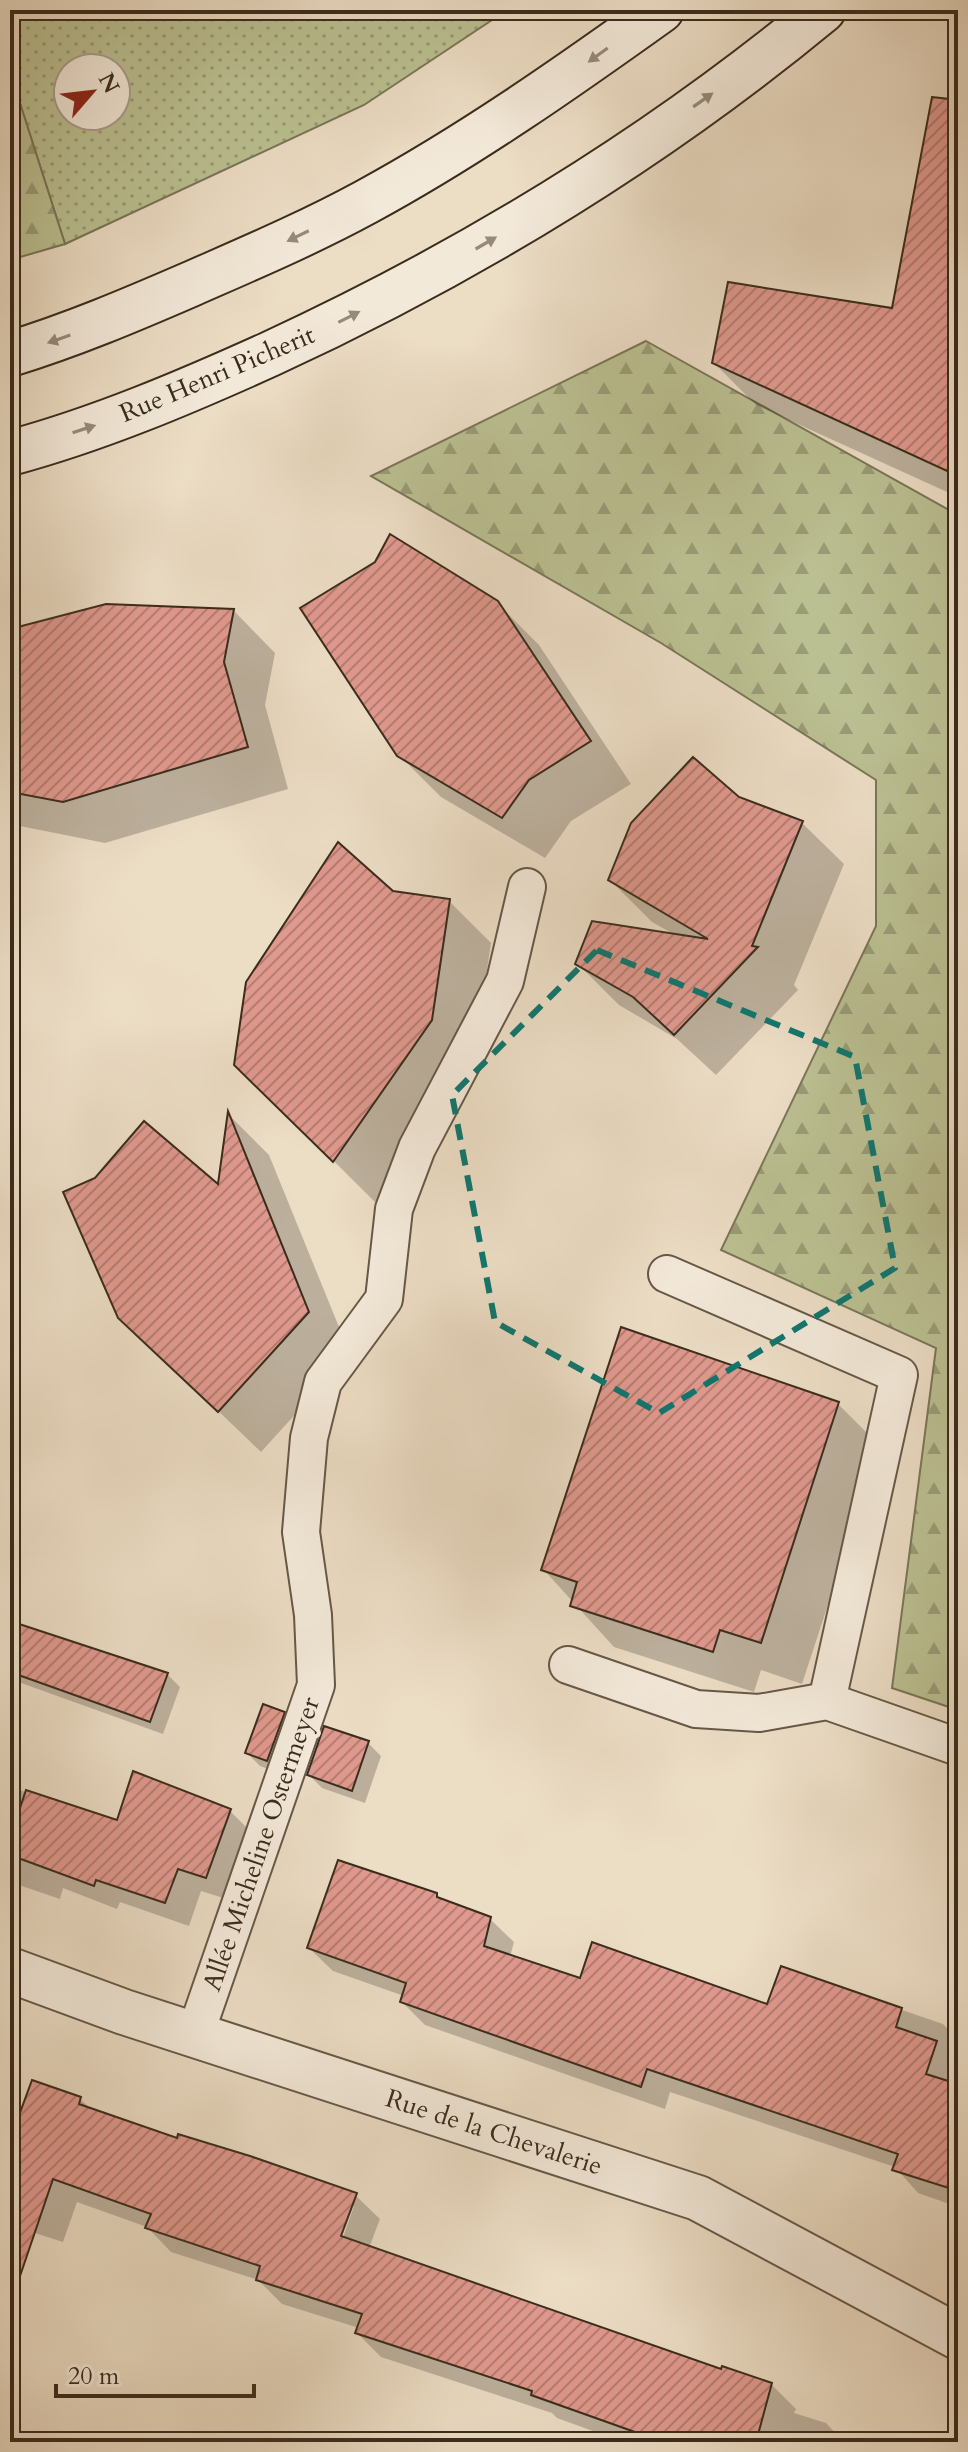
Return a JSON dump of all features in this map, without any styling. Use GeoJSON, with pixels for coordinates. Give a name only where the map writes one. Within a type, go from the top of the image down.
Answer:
{"type":"FeatureCollection","features":[{"type":"Feature","properties":{"kind":"main road"},"geometry":{"type":"LineString","coordinates":[[10,354],[64,338],[149,302],[293,239],[367,201],[554,86],[661,10]]}},
{"type":"Feature","properties":{"kind":"main road","name":"Rue Henri Picherit"},"geometry":{"type":"LineString","coordinates":[[10,453],[193,389],[418,281],[490,241],[618,160],[823,10]]}},
{"type":"Feature","properties":{"kind":"main road","name":"Rue de la Chevalerie"},"geometry":{"type":"LineString","coordinates":[[10,1970],[195,2035],[698,2198],[958,2337]]}},
{"type":"Feature","properties":{"kind":"lane","name":"Allée Micheline Ostermeyer"},"geometry":{"type":"LineString","coordinates":[[195,2035],[316,1685],[313,1615],[301,1532],[309,1438],[323,1382],[384,1299],[394,1209],[417,1148],[505,981],[527,887]]}},
{"type":"Feature","properties":{"kind":"lane"},"geometry":{"type":"LineString","coordinates":[[667,1274],[899,1375],[827,1701]]}},
{"type":"Feature","properties":{"kind":"lane"},"geometry":{"type":"LineString","coordinates":[[568,1665],[696,1709],[759,1713],[827,1701],[958,1747]]}},
{"type":"Feature","properties":{"kind":"highlighted area"},"geometry":{"type":"Polygon","coordinates":[[[597,950],[855,1057],[895,1268],[659,1413],[495,1322],[452,1095],[597,950]]]}},
{"type":"Feature","properties":{"kind":"green space"},"geometry":{"type":"Polygon","coordinates":[[[10,10],[507,10],[364,105],[65,244],[10,72],[10,10]]]}},
{"type":"Feature","properties":{"kind":"green space"},"geometry":{"type":"Polygon","coordinates":[[[10,72],[65,244],[10,260],[10,72]]]}},
{"type":"Feature","properties":{"kind":"green space"},"geometry":{"type":"Polygon","coordinates":[[[646,341],[958,515],[958,1710],[892,1688],[936,1348],[721,1250],[876,926],[876,780],[661,643],[371,476],[646,341]]]}},
{"type":"Feature","properties":{"kind":"building"},"geometry":{"type":"Polygon","coordinates":[[[932,97],[958,100],[958,476],[712,363],[728,282],[892,308],[932,97]]]}},
{"type":"Feature","properties":{"kind":"building"},"geometry":{"type":"Polygon","coordinates":[[[390,534],[498,601],[591,741],[529,780],[502,818],[397,756],[300,608],[375,562],[390,534]]]}},
{"type":"Feature","properties":{"kind":"building"},"geometry":{"type":"Polygon","coordinates":[[[106,604],[234,609],[224,662],[248,747],[63,802],[10,792],[10,629],[106,604]]]}},
{"type":"Feature","properties":{"kind":"building"},"geometry":{"type":"Polygon","coordinates":[[[693,757],[739,797],[803,821],[752,946],[758,947],[674,1035],[633,997],[575,964],[592,921],[708,939],[608,880],[631,823],[693,757]]]}},
{"type":"Feature","properties":{"kind":"building"},"geometry":{"type":"Polygon","coordinates":[[[338,842],[393,891],[450,899],[432,1020],[333,1162],[234,1065],[246,982],[338,842]]]}},
{"type":"Feature","properties":{"kind":"building"},"geometry":{"type":"Polygon","coordinates":[[[228,1111],[309,1312],[218,1412],[118,1318],[63,1192],[95,1178],[144,1121],[218,1184],[228,1111]]]}},
{"type":"Feature","properties":{"kind":"building"},"geometry":{"type":"Polygon","coordinates":[[[621,1327],[839,1402],[761,1643],[720,1630],[713,1652],[570,1606],[577,1582],[541,1570],[621,1327]]]}},
{"type":"Feature","properties":{"kind":"building"},"geometry":{"type":"Polygon","coordinates":[[[10,1621],[168,1673],[150,1722],[10,1672],[10,1621]]]}},
{"type":"Feature","properties":{"kind":"building"},"geometry":{"type":"Polygon","coordinates":[[[263,1704],[285,1712],[267,1761],[245,1753],[263,1704]]]}},
{"type":"Feature","properties":{"kind":"building"},"geometry":{"type":"Polygon","coordinates":[[[324,1726],[369,1741],[352,1791],[307,1775],[324,1726]]]}},
{"type":"Feature","properties":{"kind":"building"},"geometry":{"type":"Polygon","coordinates":[[[133,1771],[231,1809],[206,1878],[178,1869],[165,1903],[96,1880],[94,1886],[10,1855],[10,1838],[26,1790],[117,1820],[133,1771]]]}},
{"type":"Feature","properties":{"kind":"building"},"geometry":{"type":"Polygon","coordinates":[[[338,1860],[437,1893],[437,1897],[491,1917],[484,1946],[580,1978],[592,1942],[767,2004],[781,1966],[902,2008],[896,2027],[937,2041],[926,2074],[958,2084],[958,2191],[892,2170],[898,2154],[647,2069],[641,2087],[400,2002],[406,1983],[307,1948],[338,1860]]]}},
{"type":"Feature","properties":{"kind":"building"},"geometry":{"type":"Polygon","coordinates":[[[32,2080],[81,2097],[79,2104],[177,2138],[178,2134],[250,2156],[357,2193],[341,2236],[721,2369],[722,2366],[772,2383],[756,2442],[663,2442],[531,2395],[532,2391],[355,2333],[362,2314],[256,2280],[260,2266],[145,2228],[151,2214],[53,2179],[19,2279],[10,2278],[10,2140],[32,2080]]]}}]}
